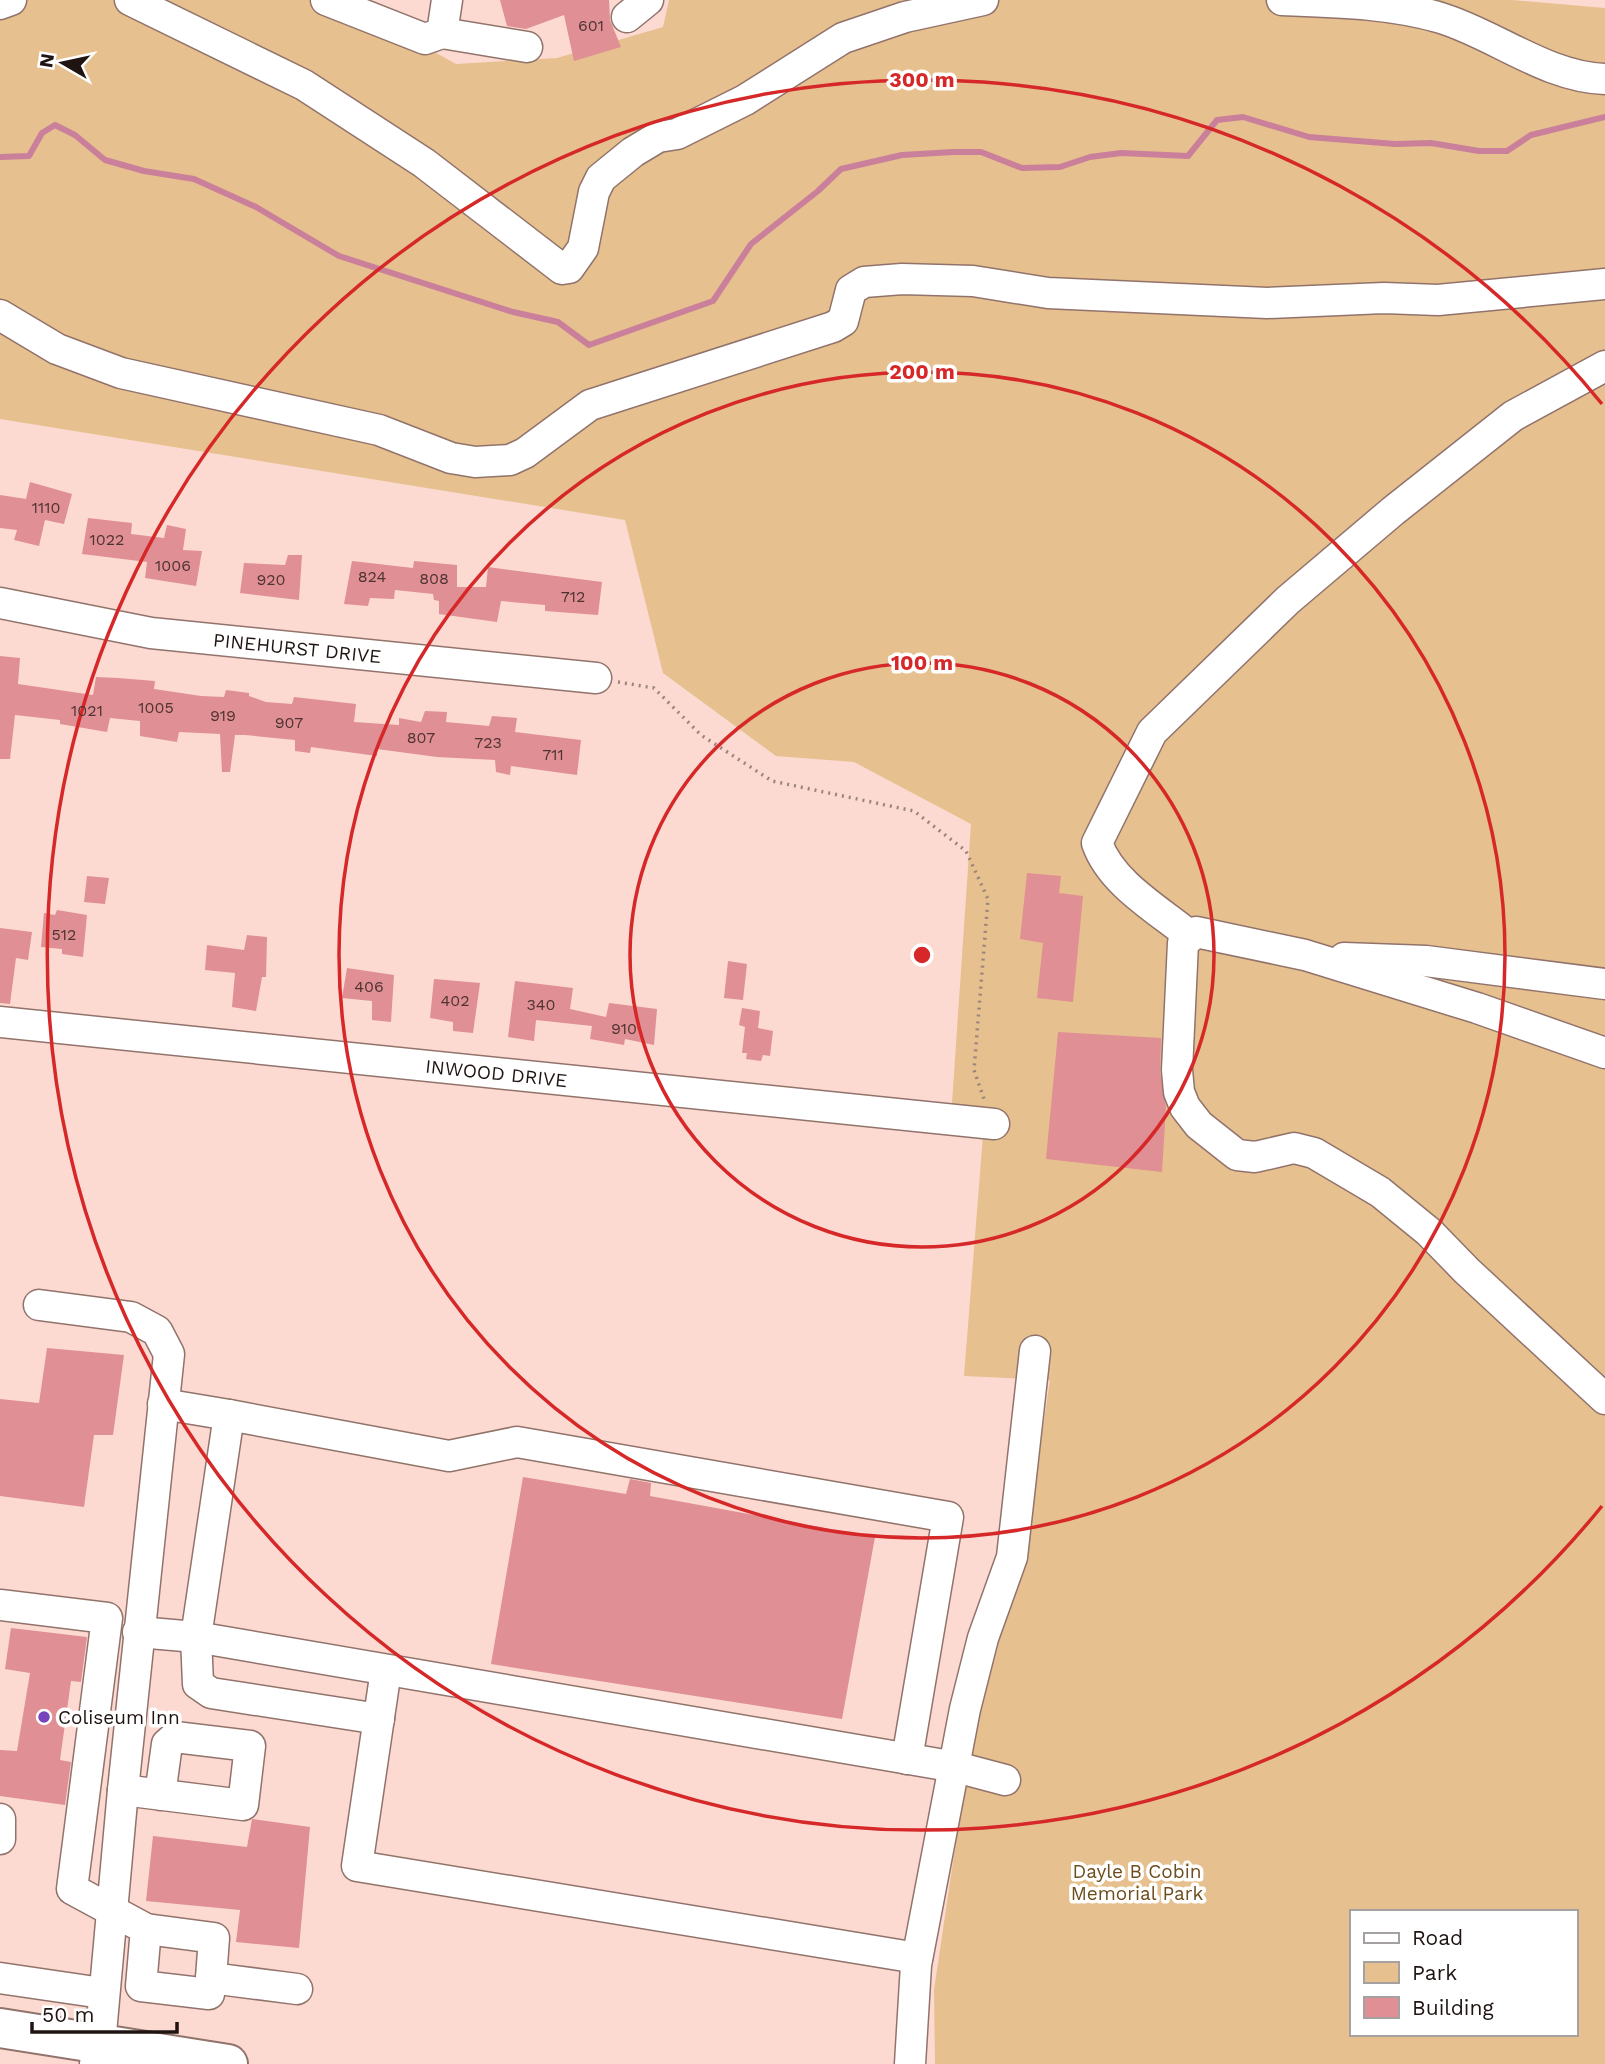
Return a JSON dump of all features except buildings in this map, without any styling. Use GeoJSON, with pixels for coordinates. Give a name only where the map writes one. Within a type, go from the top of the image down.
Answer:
{"type":"FeatureCollection","features":[{"type":"Feature","properties":{"kind":"highway"},"geometry":{"type":"LineString","coordinates":[[0,2028],[98,2054],[228,2064]]}},
{"type":"Feature","properties":{"kind":"street"},"geometry":{"type":"LineString","coordinates":[[0,4],[11,0]]}},
{"type":"Feature","properties":{"kind":"street"},"geometry":{"type":"LineString","coordinates":[[130,0],[304,85],[424,163],[562,269],[569,268],[583,248],[594,192],[601,178],[633,152],[658,138],[677,134],[745,100],[843,38],[905,18],[982,0]]}},
{"type":"Feature","properties":{"kind":"street"},"geometry":{"type":"LineString","coordinates":[[326,0],[425,38],[442,33],[527,47]]}},
{"type":"Feature","properties":{"kind":"street"},"geometry":{"type":"LineString","coordinates":[[442,33],[447,0]]}},
{"type":"Feature","properties":{"kind":"street"},"geometry":{"type":"LineString","coordinates":[[1282,0],[1384,8],[1440,18],[1576,77],[1605,79]]}},
{"type":"Feature","properties":{"kind":"street"},"geometry":{"type":"LineString","coordinates":[[0,315],[57,349],[121,373],[379,430],[451,458],[486,462],[510,460],[526,453],[590,405],[833,327],[843,321],[851,290],[864,282],[902,279],[973,281],[1048,293],[1267,303],[1384,298],[1438,300],[1605,284]]}},
{"type":"Feature","properties":{"kind":"street"},"geometry":{"type":"LineString","coordinates":[[1189,935],[1121,880],[1103,860],[1097,843],[1152,732],[1288,600],[1403,503],[1513,416],[1605,366]]}},
{"type":"Feature","properties":{"kind":"street","name":"PINEHURST DRIVE"},"geometry":{"type":"LineString","coordinates":[[0,603],[151,633],[596,678]]}},
{"type":"Feature","properties":{"kind":"street"},"geometry":{"type":"LineString","coordinates":[[1605,1053],[1477,1009],[1325,962],[1196,932],[1189,935],[1183,943],[1177,1070],[1185,1107],[1199,1125],[1237,1155],[1255,1157],[1294,1148],[1314,1153],[1380,1192],[1429,1232],[1466,1271],[1605,1399]]}},
{"type":"Feature","properties":{"kind":"street"},"geometry":{"type":"LineString","coordinates":[[1325,962],[1336,957],[1426,961],[1605,984]]}},
{"type":"Feature","properties":{"kind":"street","name":"INWOOD DRIVE"},"geometry":{"type":"LineString","coordinates":[[0,1022],[993,1124]]}},
{"type":"Feature","properties":{"kind":"street"},"geometry":{"type":"LineString","coordinates":[[39,1305],[131,1317],[157,1331],[169,1354],[138,1632],[98,2054]]}},
{"type":"Feature","properties":{"kind":"street"},"geometry":{"type":"LineString","coordinates":[[910,2064],[911,2020],[918,1958],[974,1670],[1012,1557],[1035,1351]]}},
{"type":"Feature","properties":{"kind":"street"},"geometry":{"type":"LineString","coordinates":[[163,1404],[449,1456],[517,1442],[948,1517],[907,1759]]}},
{"type":"Feature","properties":{"kind":"street"},"geometry":{"type":"LineString","coordinates":[[229,1415],[196,1637],[198,1684],[211,1693],[379,1718]]}},
{"type":"Feature","properties":{"kind":"street"},"geometry":{"type":"LineString","coordinates":[[0,1605],[107,1618],[72,1889],[146,1929],[214,1938],[209,1994],[141,1986],[146,1929]]}},
{"type":"Feature","properties":{"kind":"street"},"geometry":{"type":"LineString","coordinates":[[138,1632],[196,1637],[907,1759],[1005,1780]]}},
{"type":"Feature","properties":{"kind":"street"},"geometry":{"type":"LineString","coordinates":[[386,1670],[357,1866],[918,1958]]}},
{"type":"Feature","properties":{"kind":"street"},"geometry":{"type":"LineString","coordinates":[[122,1790],[160,1795]]}},
{"type":"Feature","properties":{"kind":"street"},"geometry":{"type":"LineString","coordinates":[[0,1819],[0,1839]]}},
{"type":"Feature","properties":{"kind":"street"},"geometry":{"type":"LineString","coordinates":[[0,1978],[102,1993]]}},
{"type":"Feature","properties":{"kind":"street"},"geometry":{"type":"LineString","coordinates":[[211,1978],[297,1989]]}},
{"type":"Feature","properties":{"kind":"path"},"geometry":{"type":"LineString","coordinates":[[596,678],[654,688],[701,735],[772,780],[914,810],[966,851],[988,899],[974,1070],[993,1124]]}},
{"type":"Feature","properties":{"kind":"green space","name":"Dayle B Cobin Memorial Park"},"geometry":{"type":"Polygon","coordinates":[[[0,0],[341,0],[456,64],[557,58],[663,27],[669,0],[1512,0],[1605,8],[1605,2064],[935,2064],[934,1990],[976,1707],[1024,1554],[1050,1380],[964,1376],[983,1135],[950,1132],[971,824],[854,762],[776,756],[663,673],[625,520],[0,419],[0,0]]]}},
{"type":"Feature","properties":{"kind":"waterway"},"geometry":{"type":"LineString","coordinates":[[0,157],[29,156],[42,133],[55,125],[75,135],[105,160],[144,171],[194,179],[256,207],[339,256],[513,312],[558,322],[589,345],[713,301],[751,244],[818,191],[841,169],[902,155],[981,152],[1022,168],[1060,167],[1090,157],[1121,153],[1188,156],[1217,120],[1243,117],[1309,137],[1395,144],[1431,143],[1479,151],[1507,151],[1531,135],[1605,117]]}},
{"type":"Feature","properties":{"kind":"place","name":"Coliseum Inn"},"geometry":{"type":"Point","coordinates":[44,1717]}}]}
